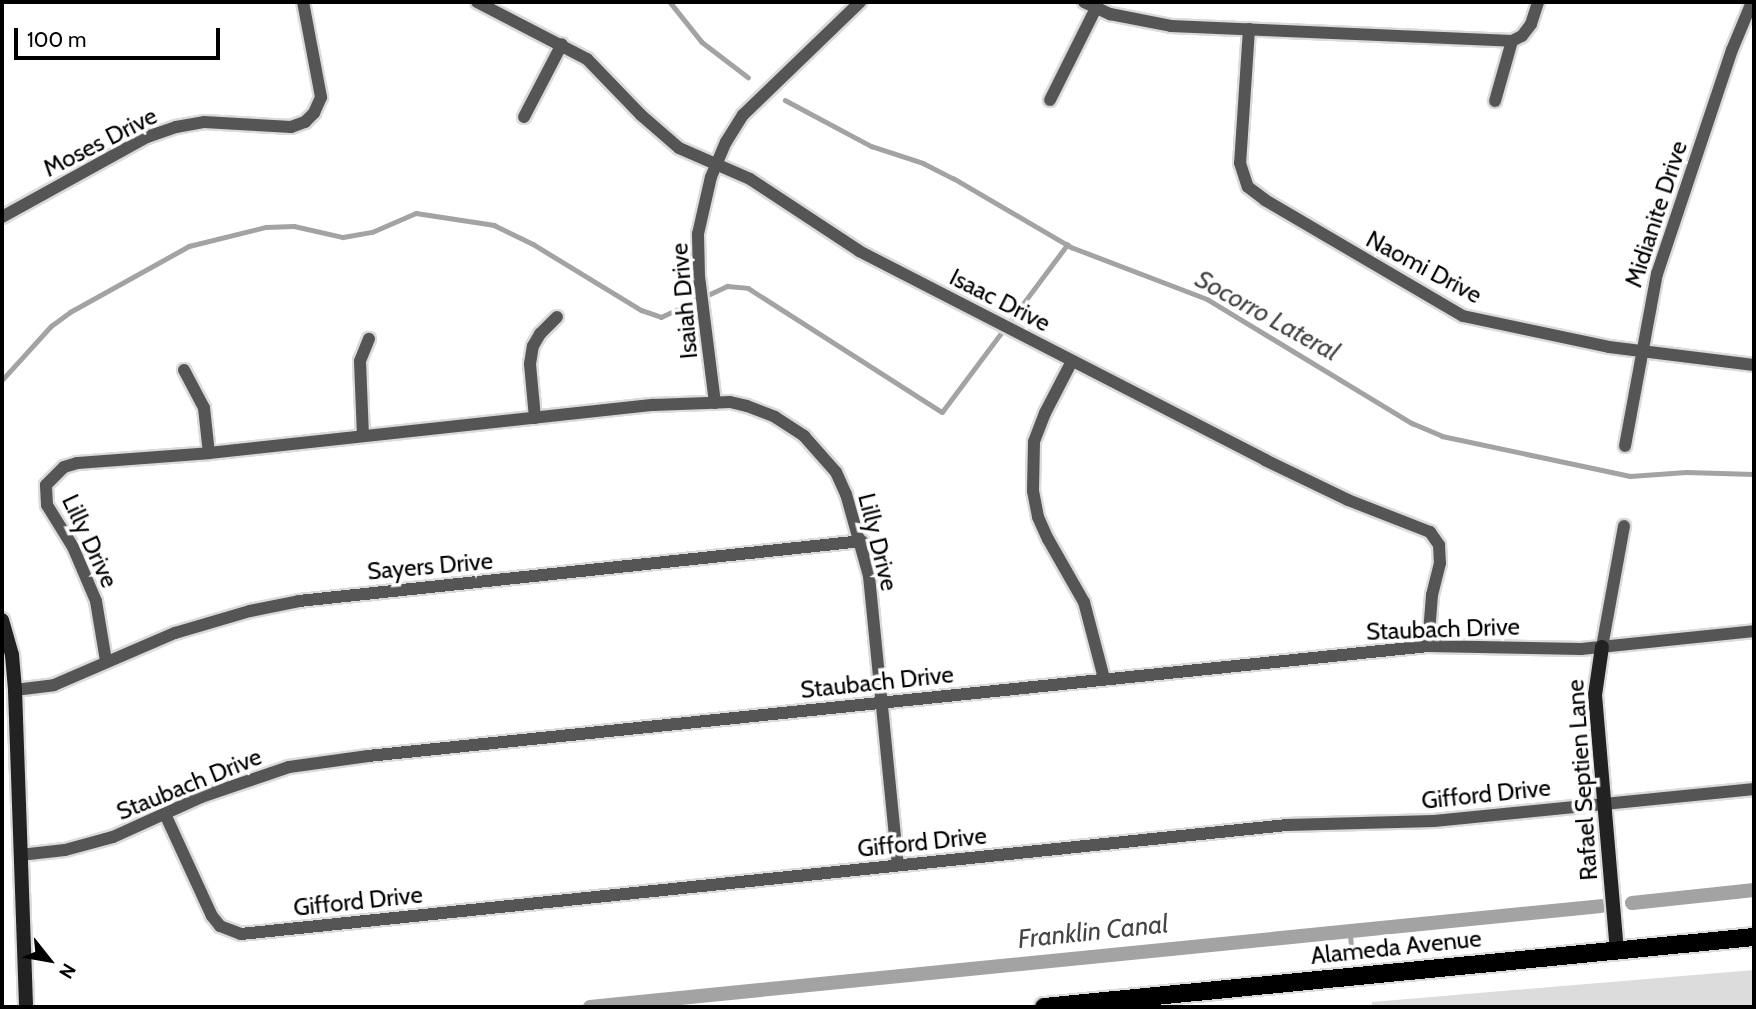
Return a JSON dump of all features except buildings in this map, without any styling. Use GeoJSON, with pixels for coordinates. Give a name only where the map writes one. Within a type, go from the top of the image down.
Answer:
{"type":"FeatureCollection","features":[{"type":"Feature","properties":{"kind":"main road","name":"Alameda Avenue"},"geometry":{"type":"LineString","coordinates":[[1044,1007],[1754,937]]}},
{"type":"Feature","properties":{"kind":"street","name":"Moses Drive"},"geometry":{"type":"LineString","coordinates":[[2,217],[147,137],[176,127],[204,122],[291,127],[305,122],[314,113],[321,97],[303,2]]}},
{"type":"Feature","properties":{"kind":"street","name":"Isaac Drive"},"geometry":{"type":"LineString","coordinates":[[477,2],[587,59],[663,136],[680,148],[750,179],[837,239],[1348,500],[1430,532],[1439,545],[1440,563],[1432,595],[1429,646]]}},
{"type":"Feature","properties":{"kind":"street","name":"Isaiah Drive"},"geometry":{"type":"LineString","coordinates":[[715,403],[699,276],[698,234],[704,199],[716,165],[743,115],[860,2]]}},
{"type":"Feature","properties":{"kind":"street"},"geometry":{"type":"LineString","coordinates":[[1084,2],[1143,22],[1171,26],[1512,41],[1522,36],[1531,24],[1538,2]]}},
{"type":"Feature","properties":{"kind":"street","name":"Midianite Drive"},"geometry":{"type":"LineString","coordinates":[[1625,446],[1657,274],[1732,50],[1752,2]]}},
{"type":"Feature","properties":{"kind":"street"},"geometry":{"type":"LineString","coordinates":[[1049,100],[1096,8]]}},
{"type":"Feature","properties":{"kind":"street","name":"Naomi Drive"},"geometry":{"type":"LineString","coordinates":[[1249,29],[1240,163],[1244,179],[1254,192],[1463,316],[1499,326],[1642,352],[1754,365]]}},
{"type":"Feature","properties":{"kind":"street"},"geometry":{"type":"LineString","coordinates":[[1495,101],[1512,41]]}},
{"type":"Feature","properties":{"kind":"street"},"geometry":{"type":"LineString","coordinates":[[524,117],[562,44]]}},
{"type":"Feature","properties":{"kind":"street"},"geometry":{"type":"LineString","coordinates":[[535,418],[530,363],[533,346],[557,317]]}},
{"type":"Feature","properties":{"kind":"street"},"geometry":{"type":"LineString","coordinates":[[363,436],[360,361],[369,339]]}},
{"type":"Feature","properties":{"kind":"street"},"geometry":{"type":"LineString","coordinates":[[1072,361],[1037,434],[1031,462],[1033,491],[1038,517],[1048,539],[1084,602],[1104,678]]}},
{"type":"Feature","properties":{"kind":"street"},"geometry":{"type":"LineString","coordinates":[[184,370],[204,408],[209,453]]}},
{"type":"Feature","properties":{"kind":"street","name":"Lilly Drive"},"geometry":{"type":"LineString","coordinates":[[106,661],[96,601],[73,547],[47,505],[46,485],[55,472],[77,463],[209,453],[684,402],[747,406],[775,416],[804,436],[836,472],[862,541],[869,576],[898,865]]}},
{"type":"Feature","properties":{"kind":"street","name":"Rafael Septien Lane"},"geometry":{"type":"LineString","coordinates":[[1616,950],[1594,695],[1624,526]]}},
{"type":"Feature","properties":{"kind":"street","name":"Sayers Drive"},"geometry":{"type":"LineString","coordinates":[[15,690],[60,683],[175,633],[250,611],[299,601],[862,541]]}},
{"type":"Feature","properties":{"kind":"street"},"geometry":{"type":"LineString","coordinates":[[2,620],[12,655],[15,690],[26,1007]]}},
{"type":"Feature","properties":{"kind":"street","name":"Staubach Drive"},"geometry":{"type":"LineString","coordinates":[[20,855],[77,847],[113,837],[201,797],[289,767],[368,756],[1429,646],[1602,647],[1754,631]]}},
{"type":"Feature","properties":{"kind":"street","name":"Gifford Drive"},"geometry":{"type":"LineString","coordinates":[[165,814],[212,916],[220,926],[241,934],[1287,825],[1413,823],[1754,789]]}},
{"type":"Feature","properties":{"kind":"shaded area"},"geometry":{"type":"Polygon","coordinates":[[[1754,970],[1754,1007],[1372,1007],[1372,1002],[1754,970]]]}},
{"type":"Feature","properties":{"kind":"waterway","name":"Socorro Lateral"},"geometry":{"type":"LineString","coordinates":[[670,2],[702,42],[748,77]]}},
{"type":"Feature","properties":{"kind":"waterway","name":"Socorro Lateral"},"geometry":{"type":"LineString","coordinates":[[785,100],[871,146],[923,163],[953,178],[1071,247],[1207,299],[1412,423],[1442,436],[1630,476],[1686,472],[1754,474]]}},
{"type":"Feature","properties":{"kind":"waterway"},"geometry":{"type":"LineString","coordinates":[[2,380],[51,326],[70,312],[189,246],[266,227],[294,226],[343,237],[372,232],[416,213],[494,225],[533,244],[641,310],[661,317],[696,301]]}},
{"type":"Feature","properties":{"kind":"waterway"},"geometry":{"type":"LineString","coordinates":[[710,294],[727,286],[748,288],[942,412],[1067,245]]}},
{"type":"Feature","properties":{"kind":"waterway","name":"Franklin Canal"},"geometry":{"type":"LineString","coordinates":[[1632,903],[1754,890]]}},
{"type":"Feature","properties":{"kind":"waterway","name":"Franklin Canal"},"geometry":{"type":"LineString","coordinates":[[590,1007],[1601,906]]}},
{"type":"Feature","properties":{"kind":"waterway"},"geometry":{"type":"LineString","coordinates":[[1350,931],[1352,949]]}}]}
